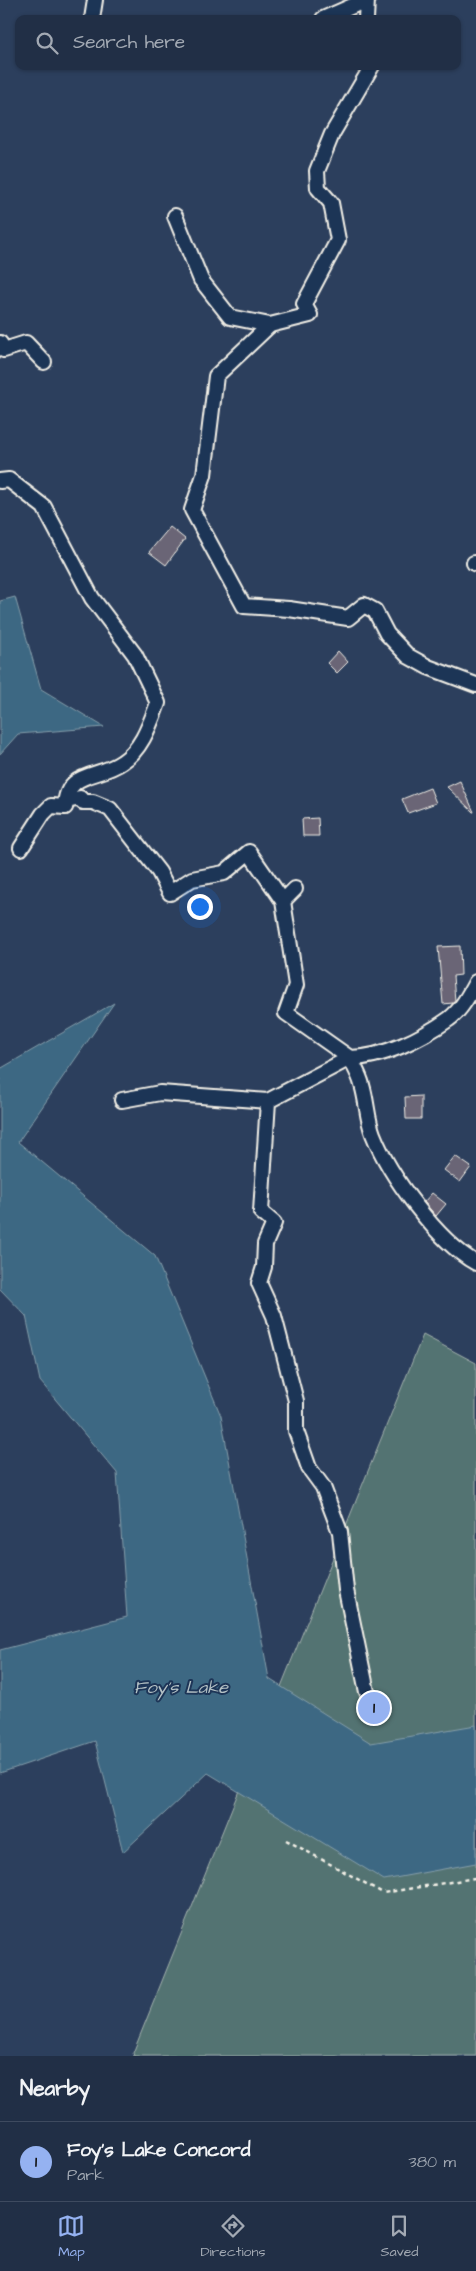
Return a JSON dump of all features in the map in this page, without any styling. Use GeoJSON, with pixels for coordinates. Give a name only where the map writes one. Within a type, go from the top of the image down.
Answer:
{"type":"FeatureCollection","features":[{"type":"Feature","properties":{"kind":"street"},"geometry":{"type":"LineString","coordinates":[[93,15],[95,0]]}},
{"type":"Feature","properties":{"kind":"street"},"geometry":{"type":"LineString","coordinates":[[332,15],[367,0],[366,15]]}},
{"type":"Feature","properties":{"kind":"street"},"geometry":{"type":"LineString","coordinates":[[174,216],[201,280],[230,317],[270,325],[310,315],[304,304],[338,240],[331,203],[318,188],[317,171],[332,134],[354,93],[369,70]]}},
{"type":"Feature","properties":{"kind":"street"},"geometry":{"type":"LineString","coordinates":[[270,325],[216,376],[204,475],[192,510],[244,606],[289,609],[348,618],[364,605],[375,611],[387,634],[408,656],[428,667],[476,685]]}},
{"type":"Feature","properties":{"kind":"street"},"geometry":{"type":"LineString","coordinates":[[0,344],[4,350],[26,343],[44,362]]}},
{"type":"Feature","properties":{"kind":"street"},"geometry":{"type":"LineString","coordinates":[[0,481],[9,480],[44,507],[92,598],[135,655],[158,703],[146,735],[124,761],[102,772],[77,779],[65,793],[65,807]]}},
{"type":"Feature","properties":{"kind":"street"},"geometry":{"type":"LineString","coordinates":[[65,807],[67,801],[80,798],[83,802],[93,802],[110,809],[159,872],[170,894],[192,879],[224,873],[250,852],[283,901],[296,985],[286,1013],[350,1058],[362,1084],[373,1133],[394,1172],[427,1221],[476,1263]]}},
{"type":"Feature","properties":{"kind":"street"},"geometry":{"type":"LineString","coordinates":[[22,848],[43,814],[51,806],[65,807]]}},
{"type":"Feature","properties":{"kind":"street"},"geometry":{"type":"LineString","coordinates":[[283,901],[294,889]]}},
{"type":"Feature","properties":{"kind":"street"},"geometry":{"type":"LineString","coordinates":[[122,1100],[160,1093],[268,1101],[350,1058],[366,1058],[388,1052],[450,1018],[468,998],[476,982]]}},
{"type":"Feature","properties":{"kind":"street"},"geometry":{"type":"LineString","coordinates":[[268,1101],[261,1212],[274,1223],[265,1244],[264,1267],[259,1283],[274,1316],[296,1401],[296,1431],[309,1468],[323,1488],[340,1532],[346,1590],[367,1692]]}},
{"type":"Feature","properties":{"kind":"path"},"geometry":{"type":"LineString","coordinates":[[286,1840],[383,1893],[476,1880]]}},
{"type":"Feature","properties":{"kind":"green space"},"geometry":{"type":"Polygon","coordinates":[[[423,1335],[476,1363],[476,2056],[134,2056],[133,2053],[423,1335]]]}},
{"type":"Feature","properties":{"kind":"water"},"geometry":{"type":"Polygon","coordinates":[[[15,597],[41,689],[104,727],[18,734],[0,754],[0,601],[15,597]]]}},
{"type":"Feature","properties":{"kind":"water","name":"Foy's Lake"},"geometry":{"type":"Polygon","coordinates":[[[114,1003],[18,1142],[155,1256],[221,1416],[269,1679],[371,1743],[476,1725],[476,1863],[384,1880],[208,1773],[123,1852],[95,1741],[0,1773],[0,1650],[127,1617],[117,1473],[40,1381],[26,1316],[0,1289],[0,1069],[114,1003]]]}},
{"type":"Feature","properties":{"kind":"building"},"geometry":{"type":"Polygon","coordinates":[[[170,527],[185,539],[166,565],[149,552],[170,527]]]}},
{"type":"Feature","properties":{"kind":"building"},"geometry":{"type":"Polygon","coordinates":[[[338,651],[348,662],[337,673],[327,663],[338,651]]]}},
{"type":"Feature","properties":{"kind":"building"},"geometry":{"type":"Polygon","coordinates":[[[460,781],[474,812],[447,787],[460,781]]]}},
{"type":"Feature","properties":{"kind":"building"},"geometry":{"type":"Polygon","coordinates":[[[430,788],[436,803],[408,813],[402,799],[430,788]]]}},
{"type":"Feature","properties":{"kind":"building"},"geometry":{"type":"Polygon","coordinates":[[[318,818],[319,836],[303,836],[302,819],[318,818]]]}},
{"type":"Feature","properties":{"kind":"building"},"geometry":{"type":"Polygon","coordinates":[[[460,946],[461,975],[453,976],[455,1001],[443,1004],[438,947],[460,946]]]}},
{"type":"Feature","properties":{"kind":"building"},"geometry":{"type":"Polygon","coordinates":[[[421,1096],[421,1119],[406,1119],[405,1097],[421,1096]]]}},
{"type":"Feature","properties":{"kind":"building"},"geometry":{"type":"Polygon","coordinates":[[[455,1156],[471,1167],[460,1182],[444,1170],[455,1156]]]}},
{"type":"Feature","properties":{"kind":"building"},"geometry":{"type":"Polygon","coordinates":[[[432,1193],[446,1204],[436,1216],[424,1202],[432,1193]]]}},
{"type":"Feature","properties":{"kind":"place","name":"Foy’s Lake Concord"},"geometry":{"type":"Point","coordinates":[374,1708]}}]}
